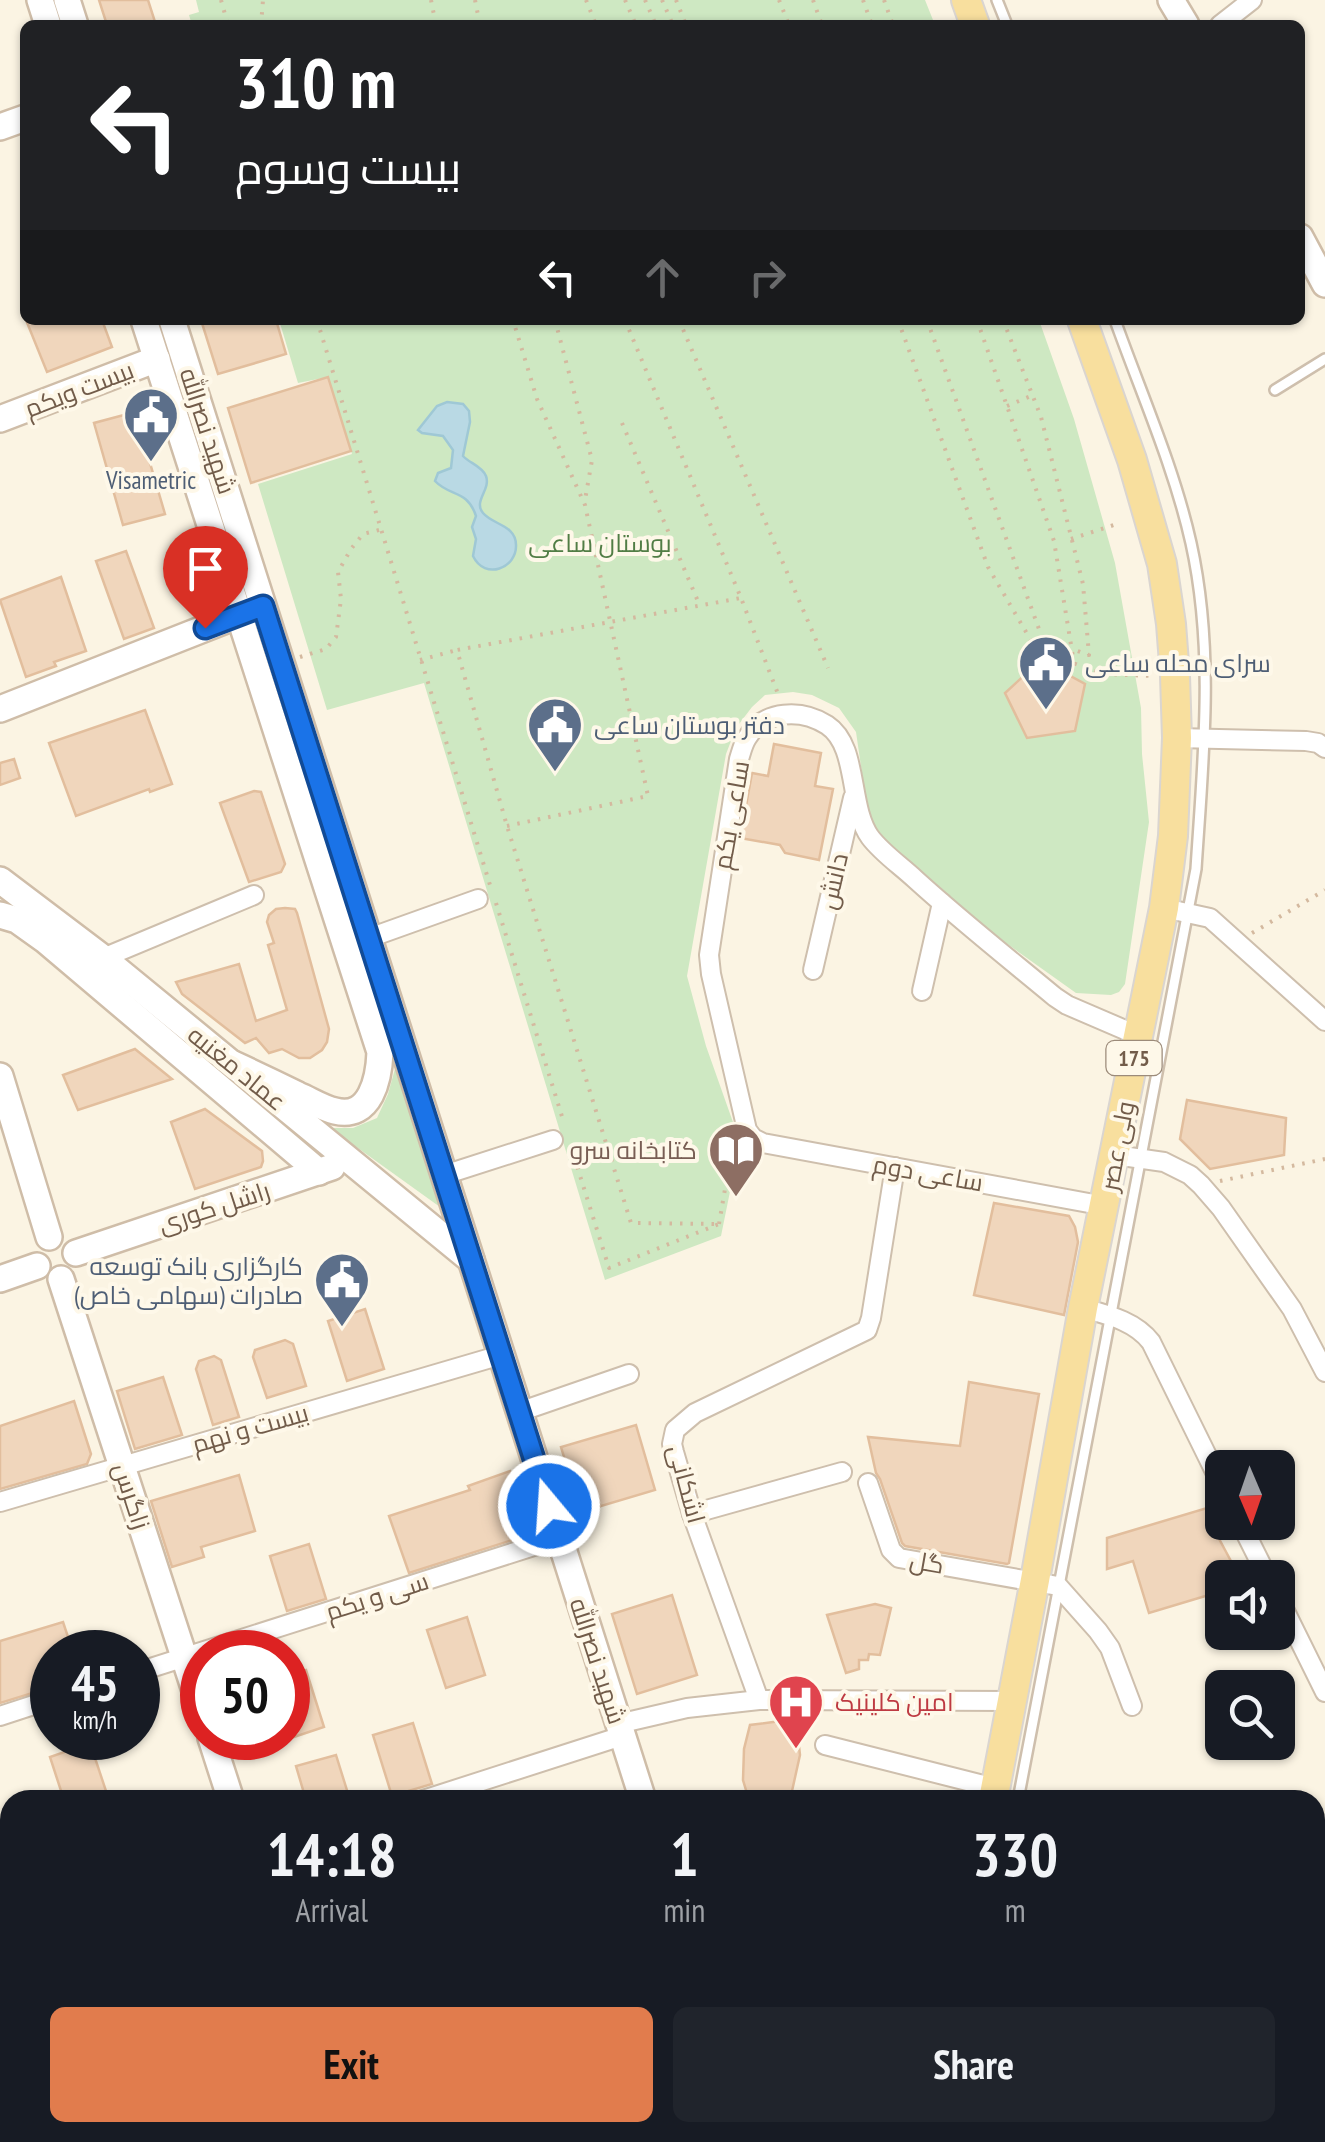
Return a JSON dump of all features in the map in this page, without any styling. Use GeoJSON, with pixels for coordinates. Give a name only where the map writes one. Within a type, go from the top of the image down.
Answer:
{"type":"FeatureCollection","features":[{"type":"Feature","properties":{"kind":"main road"},"geometry":{"type":"LineString","coordinates":[[1311,243],[1325,284]]}},
{"type":"Feature","properties":{"kind":"main road","name":"شهید نصرالله"},"geometry":{"type":"LineString","coordinates":[[146,325],[251,610],[282,662],[380,1052],[377,1082],[370,1097],[361,1107],[346,1113],[325,1108],[233,1064]]}},
{"type":"Feature","properties":{"kind":"main road","name":"شهید نصرالله"},"geometry":{"type":"LineString","coordinates":[[173,325],[251,610],[333,866],[369,938],[640,1790]]}},
{"type":"Feature","properties":{"kind":"main road","name":"ولی عصر"},"geometry":{"type":"LineString","coordinates":[[1003,1790],[1011,1701],[1047,1583],[1084,1308],[1105,1206],[1129,1156],[1139,1036],[1176,910],[1174,836],[1191,737],[1176,676],[1162,564],[1132,460],[1084,325]]}},
{"type":"Feature","properties":{"kind":"main road","name":"بیست ویکم"},"geometry":{"type":"LineString","coordinates":[[0,419],[157,360]]}},
{"type":"Feature","properties":{"kind":"main road"},"geometry":{"type":"LineString","coordinates":[[0,709],[251,610]]}},
{"type":"Feature","properties":{"kind":"main road","name":"عماد مغنیه"},"geometry":{"type":"LineString","coordinates":[[0,880],[51,932],[320,1172]]}},
{"type":"Feature","properties":{"kind":"main road","name":"عماد مغنیه"},"geometry":{"type":"LineString","coordinates":[[0,915],[51,932],[102,958],[471,1260]]}},
{"type":"Feature","properties":{"kind":"main road"},"geometry":{"type":"LineString","coordinates":[[0,1076],[49,1237],[37,1266]]}},
{"type":"Feature","properties":{"kind":"main road","name":"راشل کوری"},"geometry":{"type":"LineString","coordinates":[[76,1253],[352,1160]]}},
{"type":"Feature","properties":{"kind":"main road"},"geometry":{"type":"LineString","coordinates":[[0,1279],[37,1266],[61,1279],[76,1253],[49,1237]]}},
{"type":"Feature","properties":{"kind":"main road","name":"زاگرس"},"geometry":{"type":"LineString","coordinates":[[61,1279],[180,1646]]}},
{"type":"Feature","properties":{"kind":"main road"},"geometry":{"type":"LineString","coordinates":[[218,1760],[228,1790]]}},
{"type":"Feature","properties":{"kind":"street"},"geometry":{"type":"LineString","coordinates":[[1226,20],[1252,0]]}},
{"type":"Feature","properties":{"kind":"street"},"geometry":{"type":"LineString","coordinates":[[786,712],[811,717],[831,727],[842,742],[859,815],[872,840],[942,903],[1067,1004],[1139,1036]]}},
{"type":"Feature","properties":{"kind":"street","name":"ساعی یکم"},"geometry":{"type":"LineString","coordinates":[[752,1138],[747,1130],[709,955],[739,759],[747,736],[764,721],[786,712]]}},
{"type":"Feature","properties":{"kind":"street"},"geometry":{"type":"LineString","coordinates":[[1191,737],[1306,741],[1325,748]]}},
{"type":"Feature","properties":{"kind":"street","name":"دانش"},"geometry":{"type":"LineString","coordinates":[[813,970],[854,793]]}},
{"type":"Feature","properties":{"kind":"street"},"geometry":{"type":"LineString","coordinates":[[102,958],[254,895]]}},
{"type":"Feature","properties":{"kind":"street"},"geometry":{"type":"LineString","coordinates":[[369,938],[478,899]]}},
{"type":"Feature","properties":{"kind":"street"},"geometry":{"type":"LineString","coordinates":[[922,990],[942,903]]}},
{"type":"Feature","properties":{"kind":"street"},"geometry":{"type":"LineString","coordinates":[[1176,910],[1210,918],[1325,1021]]}},
{"type":"Feature","properties":{"kind":"street","name":"ساعی دوم"},"geometry":{"type":"LineString","coordinates":[[752,1138],[762,1143],[1105,1206]]}},
{"type":"Feature","properties":{"kind":"street"},"geometry":{"type":"LineString","coordinates":[[444,1175],[553,1140]]}},
{"type":"Feature","properties":{"kind":"street"},"geometry":{"type":"LineString","coordinates":[[1129,1156],[1174,1166],[1201,1185],[1292,1308],[1325,1372]]}},
{"type":"Feature","properties":{"kind":"street","name":"اشکانی"},"geometry":{"type":"LineString","coordinates":[[759,1700],[692,1514],[672,1444],[673,1435],[695,1412],[867,1330],[895,1167]]}},
{"type":"Feature","properties":{"kind":"street"},"geometry":{"type":"LineString","coordinates":[[1084,1308],[1112,1316],[1143,1332],[1205,1452]]}},
{"type":"Feature","properties":{"kind":"street","name":"بیست و نهم"},"geometry":{"type":"LineString","coordinates":[[0,1502],[501,1354]]}},
{"type":"Feature","properties":{"kind":"street"},"geometry":{"type":"LineString","coordinates":[[519,1412],[629,1374]]}},
{"type":"Feature","properties":{"kind":"street"},"geometry":{"type":"LineString","coordinates":[[692,1514],[842,1472]]}},
{"type":"Feature","properties":{"kind":"street","name":"گل"},"geometry":{"type":"LineString","coordinates":[[868,1483],[891,1550],[899,1558],[1047,1583]]}},
{"type":"Feature","properties":{"kind":"street","name":"سی و یکم"},"geometry":{"type":"LineString","coordinates":[[272,1630],[559,1538]]}},
{"type":"Feature","properties":{"kind":"street"},"geometry":{"type":"LineString","coordinates":[[1047,1583],[1098,1630],[1110,1648],[1132,1706]]}},
{"type":"Feature","properties":{"kind":"street"},"geometry":{"type":"LineString","coordinates":[[1295,1631],[1325,1692]]}},
{"type":"Feature","properties":{"kind":"street"},"geometry":{"type":"LineString","coordinates":[[452,1790],[687,1708],[759,1700],[1011,1701]]}},
{"type":"Feature","properties":{"kind":"street"},"geometry":{"type":"LineString","coordinates":[[0,1716],[30,1707]]}},
{"type":"Feature","properties":{"kind":"street"},"geometry":{"type":"LineString","coordinates":[[825,1745],[981,1790]]}},
{"type":"Feature","properties":{"kind":"lane"},"geometry":{"type":"LineString","coordinates":[[1116,325],[1174,483],[1198,579],[1206,664],[1191,737]]}},
{"type":"Feature","properties":{"kind":"lane"},"geometry":{"type":"LineString","coordinates":[[1275,390],[1325,359]]}},
{"type":"Feature","properties":{"kind":"lane"},"geometry":{"type":"LineString","coordinates":[[1003,1790],[1047,1583],[1112,1316],[1129,1156],[1176,910]]}},
{"type":"Feature","properties":{"kind":"path"},"geometry":{"type":"LineString","coordinates":[[320,325],[610,1268],[718,1224]]}},
{"type":"Feature","properties":{"kind":"path"},"geometry":{"type":"LineString","coordinates":[[507,826],[648,796],[585,504],[537,399],[515,325]]}},
{"type":"Feature","properties":{"kind":"path"},"geometry":{"type":"LineString","coordinates":[[557,325],[592,460],[585,504]]}},
{"type":"Feature","properties":{"kind":"path"},"geometry":{"type":"LineString","coordinates":[[627,325],[786,712]]}},
{"type":"Feature","properties":{"kind":"path"},"geometry":{"type":"LineString","coordinates":[[682,325],[828,668]]}},
{"type":"Feature","properties":{"kind":"path"},"geometry":{"type":"LineString","coordinates":[[900,325],[988,567],[1036,649],[1102,674],[1144,676]]}},
{"type":"Feature","properties":{"kind":"path"},"geometry":{"type":"LineString","coordinates":[[929,325],[1048,654]]}},
{"type":"Feature","properties":{"kind":"path"},"geometry":{"type":"LineString","coordinates":[[979,325],[1054,541],[1074,663]]}},
{"type":"Feature","properties":{"kind":"path"},"geometry":{"type":"LineString","coordinates":[[1005,325],[1041,418],[1083,584],[1089,655],[1072,650]]}},
{"type":"Feature","properties":{"kind":"path"},"geometry":{"type":"LineString","coordinates":[[1008,406],[1032,396]]}},
{"type":"Feature","properties":{"kind":"path"},"geometry":{"type":"LineString","coordinates":[[622,424],[700,606]]}},
{"type":"Feature","properties":{"kind":"path"},"geometry":{"type":"LineString","coordinates":[[1072,539],[1117,524]]}},
{"type":"Feature","properties":{"kind":"path"},"geometry":{"type":"LineString","coordinates":[[282,662],[326,649],[336,637],[341,599],[338,572],[363,534],[381,530]]}},
{"type":"Feature","properties":{"kind":"path"},"geometry":{"type":"LineString","coordinates":[[420,660],[741,598]]}},
{"type":"Feature","properties":{"kind":"path"},"geometry":{"type":"LineString","coordinates":[[457,650],[507,826],[631,1223],[718,1224]]}},
{"type":"Feature","properties":{"kind":"path"},"geometry":{"type":"LineString","coordinates":[[1238,942],[1325,890]]}},
{"type":"Feature","properties":{"kind":"path"},"geometry":{"type":"LineString","coordinates":[[1201,1185],[1325,1159]]}},
{"type":"Feature","properties":{"kind":"path"},"geometry":{"type":"LineString","coordinates":[[718,1224],[730,1160]]}},
{"type":"Feature","properties":{"kind":"green space"},"geometry":{"type":"Polygon","coordinates":[[[196,0],[925,0],[933,20],[190,20],[189,15],[199,12],[196,0]]]}},
{"type":"Feature","properties":{"kind":"green space","name":"بوستان ساعی"},"geometry":{"type":"Polygon","coordinates":[[[281,325],[1041,325],[1074,419],[1115,563],[1141,708],[1149,822],[1125,984],[1111,995],[1076,993],[943,898],[870,828],[856,732],[839,708],[812,695],[765,695],[736,728],[726,754],[687,976],[706,1046],[740,1142],[721,1236],[605,1280],[424,683],[327,710],[258,484],[352,454],[328,377],[298,383],[281,325]]]}},
{"type":"Feature","properties":{"kind":"green space"},"geometry":{"type":"Polygon","coordinates":[[[398,1058],[447,1212],[330,1128],[353,1128],[377,1118],[398,1058]]]}},
{"type":"Feature","properties":{"kind":"water"},"geometry":{"type":"Polygon","coordinates":[[[447,402],[463,404],[469,411],[463,456],[486,476],[480,509],[515,538],[515,553],[499,568],[485,568],[473,556],[476,539],[472,527],[476,516],[468,501],[435,481],[438,473],[451,468],[453,450],[443,436],[418,430],[437,406],[447,402]]]}},
{"type":"Feature","properties":{"kind":"building"},"geometry":{"type":"Polygon","coordinates":[[[99,0],[148,0],[154,20],[105,20],[99,0]]]}},
{"type":"Feature","properties":{"kind":"building"},"geometry":{"type":"Polygon","coordinates":[[[28,325],[104,325],[112,347],[47,372],[28,325]]]}},
{"type":"Feature","properties":{"kind":"building"},"geometry":{"type":"Polygon","coordinates":[[[203,325],[277,325],[286,354],[218,374],[203,325]]]}},
{"type":"Feature","properties":{"kind":"building"},"geometry":{"type":"Polygon","coordinates":[[[328,377],[351,451],[251,483],[228,408],[328,377]]]}},
{"type":"Feature","properties":{"kind":"building"},"geometry":{"type":"Polygon","coordinates":[[[135,412],[165,514],[123,525],[94,423],[135,412]]]}},
{"type":"Feature","properties":{"kind":"building"},"geometry":{"type":"Polygon","coordinates":[[[126,551],[154,628],[124,639],[96,561],[126,551]]]}},
{"type":"Feature","properties":{"kind":"building"},"geometry":{"type":"Polygon","coordinates":[[[61,577],[86,651],[26,677],[0,600],[61,577]]]}},
{"type":"Feature","properties":{"kind":"building","name":"سرای محله ساعی"},"geometry":{"type":"Polygon","coordinates":[[[1041,660],[1085,684],[1075,731],[1027,738],[1005,693],[1041,660]]]}},
{"type":"Feature","properties":{"kind":"building"},"geometry":{"type":"Polygon","coordinates":[[[145,710],[172,784],[76,816],[49,743],[145,710]]]}},
{"type":"Feature","properties":{"kind":"building"},"geometry":{"type":"Polygon","coordinates":[[[774,744],[821,753],[815,786],[833,789],[819,860],[785,853],[780,845],[740,838],[752,773],[768,776],[774,744]]]}},
{"type":"Feature","properties":{"kind":"building"},"geometry":{"type":"Polygon","coordinates":[[[14,759],[20,778],[0,785],[0,763],[14,759]]]}},
{"type":"Feature","properties":{"kind":"building"},"geometry":{"type":"Polygon","coordinates":[[[261,792],[285,864],[281,872],[249,882],[220,803],[261,792]]]}},
{"type":"Feature","properties":{"kind":"building"},"geometry":{"type":"Polygon","coordinates":[[[276,909],[297,913],[329,1029],[322,1050],[310,1058],[299,1058],[282,1049],[269,1053],[256,1038],[245,1043],[182,994],[176,982],[239,964],[256,1021],[287,1010],[268,945],[274,943],[267,922],[276,909]]]}},
{"type":"Feature","properties":{"kind":"building"},"geometry":{"type":"Polygon","coordinates":[[[135,1049],[172,1079],[78,1110],[63,1075],[135,1049]]]}},
{"type":"Feature","properties":{"kind":"building"},"geometry":{"type":"Polygon","coordinates":[[[1187,1100],[1286,1118],[1284,1155],[1210,1169],[1180,1139],[1187,1100]]]}},
{"type":"Feature","properties":{"kind":"building"},"geometry":{"type":"Polygon","coordinates":[[[205,1109],[262,1151],[263,1161],[261,1167],[195,1189],[171,1122],[205,1109]]]}},
{"type":"Feature","properties":{"kind":"building"},"geometry":{"type":"Polygon","coordinates":[[[994,1203],[1069,1216],[1078,1242],[1064,1315],[974,1295],[994,1203]]]}},
{"type":"Feature","properties":{"kind":"building"},"geometry":{"type":"Polygon","coordinates":[[[365,1309],[384,1369],[347,1381],[328,1321],[365,1309]]]}},
{"type":"Feature","properties":{"kind":"building"},"geometry":{"type":"Polygon","coordinates":[[[285,1340],[293,1344],[306,1386],[267,1398],[253,1357],[255,1350],[285,1340]]]}},
{"type":"Feature","properties":{"kind":"building"},"geometry":{"type":"Polygon","coordinates":[[[214,1356],[221,1360],[239,1417],[213,1425],[196,1369],[199,1361],[214,1356]]]}},
{"type":"Feature","properties":{"kind":"building"},"geometry":{"type":"Polygon","coordinates":[[[163,1377],[182,1435],[135,1449],[117,1391],[163,1377]]]}},
{"type":"Feature","properties":{"kind":"building"},"geometry":{"type":"Polygon","coordinates":[[[969,1382],[1039,1394],[1007,1564],[905,1546],[876,1473],[868,1437],[960,1446],[969,1382]]]}},
{"type":"Feature","properties":{"kind":"building"},"geometry":{"type":"Polygon","coordinates":[[[74,1401],[91,1454],[87,1464],[0,1489],[0,1426],[74,1401]]]}},
{"type":"Feature","properties":{"kind":"building"},"geometry":{"type":"Polygon","coordinates":[[[636,1425],[655,1490],[581,1512],[561,1447],[636,1425]]]}},
{"type":"Feature","properties":{"kind":"building"},"geometry":{"type":"Polygon","coordinates":[[[510,1471],[531,1534],[409,1573],[389,1516],[470,1490],[468,1486],[510,1471]]]}},
{"type":"Feature","properties":{"kind":"building"},"geometry":{"type":"Polygon","coordinates":[[[239,1475],[255,1531],[201,1547],[204,1557],[172,1567],[151,1501],[239,1475]]]}},
{"type":"Feature","properties":{"kind":"building"},"geometry":{"type":"Polygon","coordinates":[[[1205,1509],[1205,1540],[1220,1540],[1230,1560],[1205,1560],[1205,1596],[1149,1613],[1133,1561],[1107,1569],[1107,1538],[1205,1509]]]}},
{"type":"Feature","properties":{"kind":"building"},"geometry":{"type":"Polygon","coordinates":[[[309,1544],[326,1599],[287,1611],[270,1556],[309,1544]]]}},
{"type":"Feature","properties":{"kind":"building"},"geometry":{"type":"Polygon","coordinates":[[[672,1595],[697,1675],[637,1694],[612,1614],[672,1595]]]}},
{"type":"Feature","properties":{"kind":"building"},"geometry":{"type":"Polygon","coordinates":[[[875,1604],[891,1608],[880,1655],[869,1654],[868,1660],[859,1660],[859,1669],[846,1673],[827,1615],[875,1604]]]}},
{"type":"Feature","properties":{"kind":"building"},"geometry":{"type":"Polygon","coordinates":[[[467,1617],[485,1675],[446,1688],[427,1630],[467,1617]]]}},
{"type":"Feature","properties":{"kind":"building"},"geometry":{"type":"Polygon","coordinates":[[[63,1622],[66,1630],[36,1630],[63,1622]]]}},
{"type":"Feature","properties":{"kind":"building"},"geometry":{"type":"Polygon","coordinates":[[[30,1632],[30,1694],[0,1703],[0,1641],[30,1632]]]}},
{"type":"Feature","properties":{"kind":"building"},"geometry":{"type":"Polygon","coordinates":[[[310,1683],[324,1727],[310,1732],[310,1683]]]}},
{"type":"Feature","properties":{"kind":"building"},"geometry":{"type":"Polygon","coordinates":[[[796,1719],[800,1755],[792,1790],[746,1790],[744,1749],[750,1725],[796,1719]]]}},
{"type":"Feature","properties":{"kind":"building"},"geometry":{"type":"Polygon","coordinates":[[[413,1723],[432,1784],[412,1790],[390,1790],[373,1735],[413,1723]]]}},
{"type":"Feature","properties":{"kind":"building"},"geometry":{"type":"Polygon","coordinates":[[[336,1755],[347,1790],[303,1790],[296,1766],[336,1755]]]}},
{"type":"Feature","properties":{"kind":"building"},"geometry":{"type":"Polygon","coordinates":[[[51,1760],[96,1760],[106,1790],[61,1790],[51,1760]]]}},
{"type":"Feature","properties":{"kind":"place","name":"Visametric"},"geometry":{"type":"Point","coordinates":[151,464]}},
{"type":"Feature","properties":{"kind":"place","name":"سرای محله ساعی"},"geometry":{"type":"Point","coordinates":[1046,712]}},
{"type":"Feature","properties":{"kind":"place","name":"دفتر بوستان ساعی"},"geometry":{"type":"Point","coordinates":[555,774]}},
{"type":"Feature","properties":{"kind":"place","name":"کتابخانه سرو"},"geometry":{"type":"Point","coordinates":[736,1199]}},
{"type":"Feature","properties":{"kind":"place","name":"کارگزاری بانک توسعه صادرات (سهامی خاص)"},"geometry":{"type":"Point","coordinates":[342,1329]}},
{"type":"Feature","properties":{"kind":"place","name":"امین کلینیک"},"geometry":{"type":"Point","coordinates":[796,1751]}},
{"type":"Feature","properties":{"kind":"route"},"geometry":{"type":"LineString","coordinates":[[205,628],[263,606],[549,1506]]}}]}
